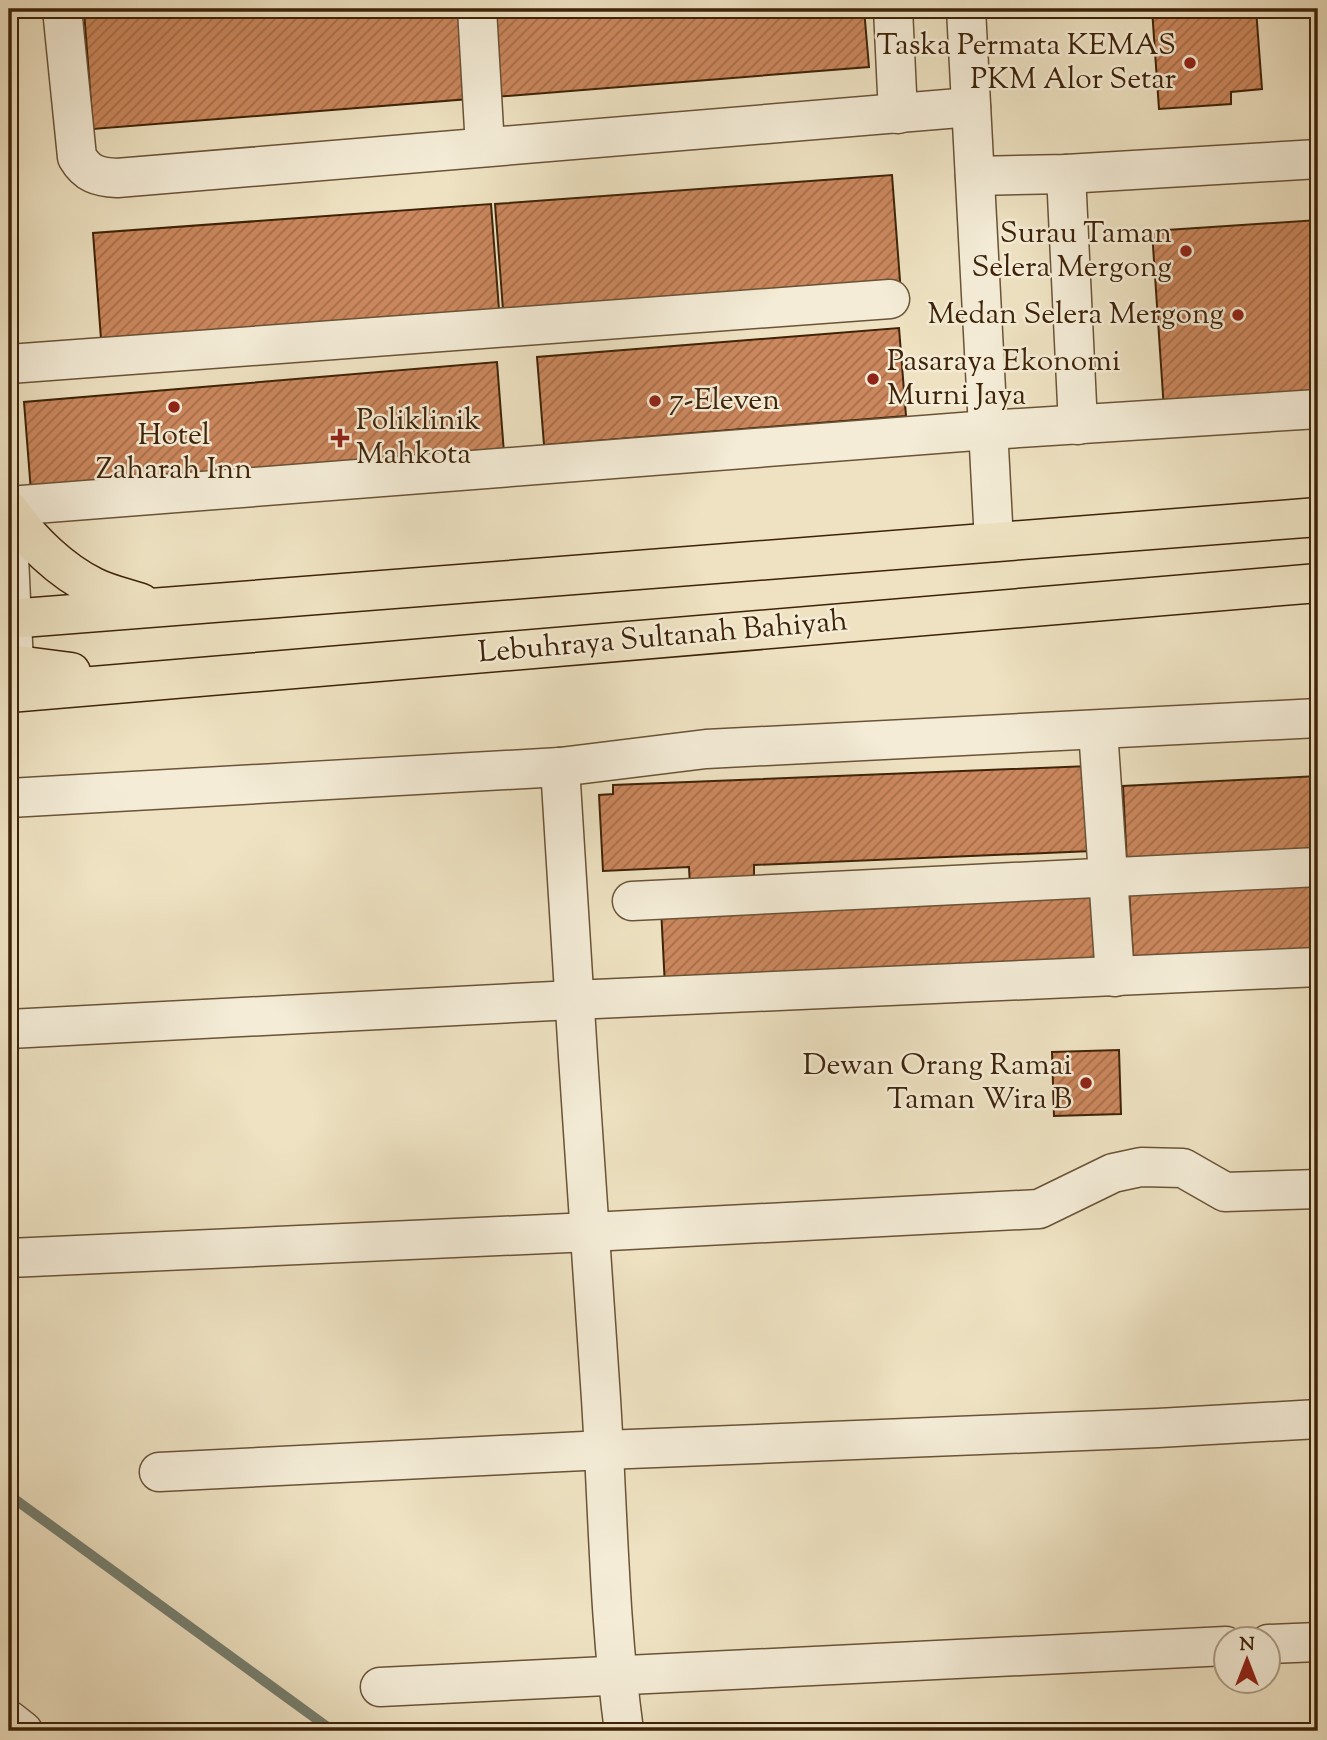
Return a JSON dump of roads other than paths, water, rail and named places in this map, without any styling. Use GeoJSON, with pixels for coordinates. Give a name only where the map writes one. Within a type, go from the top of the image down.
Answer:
{"type":"FeatureCollection","features":[{"type":"Feature","properties":{"kind":"main road"},"geometry":{"type":"LineString","coordinates":[[9,508],[24,532],[46,553],[93,587],[155,608]]}},
{"type":"Feature","properties":{"kind":"main road"},"geometry":{"type":"LineString","coordinates":[[10,619],[1318,517]]}},
{"type":"Feature","properties":{"kind":"main road","name":"Lebuhraya Sultanah Bahiyah"},"geometry":{"type":"LineString","coordinates":[[10,674],[135,682],[1318,583]]}},
{"type":"Feature","properties":{"kind":"street"},"geometry":{"type":"LineString","coordinates":[[62,9],[76,157],[84,170],[99,177],[117,178],[971,107]]}},
{"type":"Feature","properties":{"kind":"street"},"geometry":{"type":"LineString","coordinates":[[477,9],[485,147]]}},
{"type":"Feature","properties":{"kind":"street"},"geometry":{"type":"LineString","coordinates":[[893,9],[898,114]]}},
{"type":"Feature","properties":{"kind":"street"},"geometry":{"type":"LineString","coordinates":[[966,9],[994,542]]}},
{"type":"Feature","properties":{"kind":"street"},"geometry":{"type":"LineString","coordinates":[[975,176],[1066,174],[1318,159]]}},
{"type":"Feature","properties":{"kind":"street"},"geometry":{"type":"LineString","coordinates":[[1066,174],[1078,425]]}},
{"type":"Feature","properties":{"kind":"street"},"geometry":{"type":"LineString","coordinates":[[9,364],[890,299]]}},
{"type":"Feature","properties":{"kind":"street"},"geometry":{"type":"LineString","coordinates":[[9,508],[988,430],[1318,409]]}},
{"type":"Feature","properties":{"kind":"street"},"geometry":{"type":"LineString","coordinates":[[9,556],[10,674]]}},
{"type":"Feature","properties":{"kind":"street"},"geometry":{"type":"LineString","coordinates":[[9,798],[560,767],[706,749],[1318,718]]}},
{"type":"Feature","properties":{"kind":"street"},"geometry":{"type":"LineString","coordinates":[[1098,730],[1115,977]]}},
{"type":"Feature","properties":{"kind":"street"},"geometry":{"type":"LineString","coordinates":[[560,767],[616,1676],[624,1731]]}},
{"type":"Feature","properties":{"kind":"street"},"geometry":{"type":"LineString","coordinates":[[632,901],[1318,867]]}},
{"type":"Feature","properties":{"kind":"street"},"geometry":{"type":"LineString","coordinates":[[9,1029],[573,999],[1318,967]]}},
{"type":"Feature","properties":{"kind":"street"},"geometry":{"type":"LineString","coordinates":[[9,1258],[1039,1209],[1114,1173],[1141,1167],[1183,1168],[1225,1192],[1318,1189]]}},
{"type":"Feature","properties":{"kind":"street"},"geometry":{"type":"LineString","coordinates":[[159,1472],[1318,1419]]}},
{"type":"Feature","properties":{"kind":"street"},"geometry":{"type":"LineString","coordinates":[[1282,1643],[1318,1642]]}},
{"type":"Feature","properties":{"kind":"street"},"geometry":{"type":"LineString","coordinates":[[380,1687],[1212,1647]]}},
{"type":"Feature","properties":{"kind":"street"},"geometry":{"type":"LineString","coordinates":[[9,1720],[23,1731]]}},
{"type":"Feature","properties":{"kind":"waterway"},"geometry":{"type":"LineString","coordinates":[[9,1495],[333,1731]]}},
{"type":"Feature","properties":{"kind":"place","name":"Taska Permata KEMAS PKM Alor Setar"},"geometry":{"type":"Point","coordinates":[1190,63]}},
{"type":"Feature","properties":{"kind":"place","name":"Surau Taman Selera Mergong"},"geometry":{"type":"Point","coordinates":[1186,251]}},
{"type":"Feature","properties":{"kind":"place","name":"Medan Selera Mergong"},"geometry":{"type":"Point","coordinates":[1238,315]}},
{"type":"Feature","properties":{"kind":"place","name":"Pasaraya Ekonomi Murni Jaya"},"geometry":{"type":"Point","coordinates":[873,379]}},
{"type":"Feature","properties":{"kind":"place","name":"7-Eleven"},"geometry":{"type":"Point","coordinates":[655,401]}},
{"type":"Feature","properties":{"kind":"place","name":"Hotel Zaharah Inn"},"geometry":{"type":"Point","coordinates":[174,407]}},
{"type":"Feature","properties":{"kind":"place","name":"Poliklinik Mahkota"},"geometry":{"type":"Point","coordinates":[340,438]}},
{"type":"Feature","properties":{"kind":"place","name":"Dewan Orang Ramai Taman Wira B"},"geometry":{"type":"Point","coordinates":[1086,1083]}}]}
